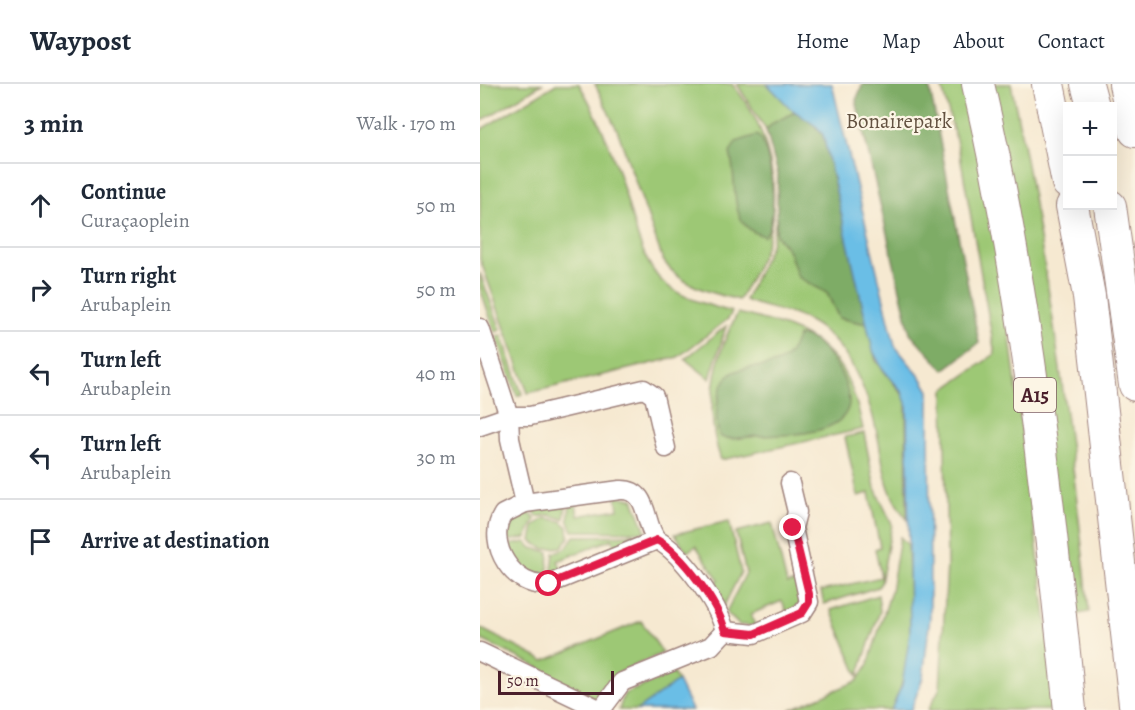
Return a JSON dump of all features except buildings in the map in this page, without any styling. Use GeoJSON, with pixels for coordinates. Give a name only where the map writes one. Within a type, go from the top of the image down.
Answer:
{"type":"FeatureCollection","features":[{"type":"Feature","properties":{"kind":"highway","name":"A15"},"geometry":{"type":"LineString","coordinates":[[978,84],[1005,204],[1023,308],[1043,454],[1070,710]]}},
{"type":"Feature","properties":{"kind":"highway"},"geometry":{"type":"LineString","coordinates":[[1048,84],[1063,158]]}},
{"type":"Feature","properties":{"kind":"highway"},"geometry":{"type":"LineString","coordinates":[[1088,84],[1092,102]]}},
{"type":"Feature","properties":{"kind":"highway"},"geometry":{"type":"LineString","coordinates":[[1125,84],[1135,131]]}},
{"type":"Feature","properties":{"kind":"highway"},"geometry":{"type":"LineString","coordinates":[[1073,210],[1089,296],[1135,704]]}},
{"type":"Feature","properties":{"kind":"highway"},"geometry":{"type":"LineString","coordinates":[[1111,210],[1135,385]]}},
{"type":"Feature","properties":{"kind":"street"},"geometry":{"type":"LineString","coordinates":[[480,328],[509,417],[510,439],[525,503]]}},
{"type":"Feature","properties":{"kind":"street"},"geometry":{"type":"LineString","coordinates":[[480,426],[509,417],[530,416],[648,389],[654,396],[666,447]]}},
{"type":"Feature","properties":{"kind":"street"},"geometry":{"type":"LineString","coordinates":[[725,631],[754,634],[802,613],[808,605],[809,594],[793,528],[797,512],[790,483]]}},
{"type":"Feature","properties":{"kind":"street"},"geometry":{"type":"LineString","coordinates":[[657,540],[549,584],[531,584],[513,573],[505,559],[498,530],[503,514],[525,503],[630,490],[642,502],[651,533],[678,556],[721,615],[725,631]]}},
{"type":"Feature","properties":{"kind":"street"},"geometry":{"type":"LineString","coordinates":[[480,652],[601,710],[622,682],[711,646],[725,631]]}},
{"type":"Feature","properties":{"kind":"green space"},"geometry":{"type":"Polygon","coordinates":[[[480,84],[542,84],[480,122],[480,84]]]}},
{"type":"Feature","properties":{"kind":"green space"},"geometry":{"type":"Polygon","coordinates":[[[556,84],[579,84],[590,104],[613,157],[641,245],[655,273],[671,289],[696,301],[732,312],[728,319],[678,357],[528,393],[480,259],[480,130],[556,84]]]}},
{"type":"Feature","properties":{"kind":"green space"},"geometry":{"type":"Polygon","coordinates":[[[595,84],[732,84],[745,101],[756,120],[770,160],[773,203],[766,245],[739,300],[707,291],[687,282],[670,269],[663,260],[618,132],[595,84]]]}},
{"type":"Feature","properties":{"kind":"green space"},"geometry":{"type":"Polygon","coordinates":[[[737,84],[767,84],[795,112],[773,123],[766,130],[737,84]]]}},
{"type":"Feature","properties":{"kind":"green space","name":"Bonairepark"},"geometry":{"type":"Polygon","coordinates":[[[863,84],[929,84],[979,343],[944,370],[910,333],[856,100],[863,84]]]}},
{"type":"Feature","properties":{"kind":"green space"},"geometry":{"type":"Polygon","coordinates":[[[941,84],[964,84],[993,206],[1058,710],[928,710],[940,688],[947,564],[944,390],[995,354],[960,155],[941,84]]]}},
{"type":"Feature","properties":{"kind":"green space"},"geometry":{"type":"Polygon","coordinates":[[[984,84],[1011,84],[1047,281],[1066,413],[1089,612],[1078,614],[1079,681],[984,84]]]}},
{"type":"Feature","properties":{"kind":"green space"},"geometry":{"type":"Polygon","coordinates":[[[795,112],[810,120],[823,135],[867,324],[839,318],[827,293],[798,277],[789,251],[776,235],[778,174],[766,130],[773,123],[795,112]]]}},
{"type":"Feature","properties":{"kind":"green space"},"geometry":{"type":"Polygon","coordinates":[[[757,135],[767,154],[772,185],[772,217],[769,229],[764,236],[752,231],[738,213],[730,153],[736,142],[757,135]]]}},
{"type":"Feature","properties":{"kind":"green space"},"geometry":{"type":"Polygon","coordinates":[[[779,205],[776,232],[789,251],[798,277],[827,293],[839,318],[867,324],[876,361],[906,399],[907,519],[889,487],[876,429],[862,385],[855,370],[837,344],[806,319],[745,300],[771,245],[779,205]]]}},
{"type":"Feature","properties":{"kind":"green space"},"geometry":{"type":"Polygon","coordinates":[[[480,273],[501,330],[495,332],[480,288],[480,273]]]}},
{"type":"Feature","properties":{"kind":"green space"},"geometry":{"type":"Polygon","coordinates":[[[738,313],[788,327],[823,347],[836,361],[847,379],[856,401],[863,429],[721,460],[713,423],[714,385],[722,348],[738,313]]]}},
{"type":"Feature","properties":{"kind":"green space"},"geometry":{"type":"Polygon","coordinates":[[[726,326],[710,379],[685,359],[726,326]]]}},
{"type":"Feature","properties":{"kind":"green space"},"geometry":{"type":"Polygon","coordinates":[[[502,335],[522,394],[517,396],[497,337],[502,335]]]}},
{"type":"Feature","properties":{"kind":"green space"},"geometry":{"type":"Polygon","coordinates":[[[798,336],[807,337],[816,342],[826,351],[841,374],[849,398],[848,408],[842,417],[833,424],[808,432],[734,439],[720,437],[717,405],[722,386],[728,376],[746,368],[777,363],[788,355],[798,336]]]}},
{"type":"Feature","properties":{"kind":"green space"},"geometry":{"type":"Polygon","coordinates":[[[864,433],[875,488],[892,524],[881,583],[878,587],[824,604],[821,591],[881,577],[875,549],[880,547],[869,493],[858,496],[845,437],[864,433]]]}},
{"type":"Feature","properties":{"kind":"green space"},"geometry":{"type":"Polygon","coordinates":[[[616,496],[633,499],[646,532],[573,531],[568,520],[570,504],[576,503],[578,516],[618,509],[616,496]]]}},
{"type":"Feature","properties":{"kind":"green space"},"geometry":{"type":"Polygon","coordinates":[[[566,505],[564,519],[549,515],[537,517],[533,509],[566,505]]]}},
{"type":"Feature","properties":{"kind":"green space"},"geometry":{"type":"Polygon","coordinates":[[[527,510],[535,519],[526,538],[507,541],[504,531],[507,520],[527,510]]]}},
{"type":"Feature","properties":{"kind":"green space"},"geometry":{"type":"Polygon","coordinates":[[[545,518],[561,521],[568,527],[569,538],[562,547],[544,549],[531,541],[534,526],[545,518]]]}},
{"type":"Feature","properties":{"kind":"green space"},"geometry":{"type":"Polygon","coordinates":[[[729,521],[741,572],[723,608],[709,588],[719,580],[696,546],[687,552],[675,534],[729,521]]]}},
{"type":"Feature","properties":{"kind":"green space"},"geometry":{"type":"Polygon","coordinates":[[[772,523],[787,584],[801,581],[800,604],[787,613],[782,601],[751,614],[755,626],[739,625],[726,612],[746,573],[736,532],[772,523]]]}},
{"type":"Feature","properties":{"kind":"green space"},"geometry":{"type":"Polygon","coordinates":[[[646,535],[617,551],[612,539],[558,561],[563,573],[551,578],[554,553],[566,548],[574,536],[646,535]]]}},
{"type":"Feature","properties":{"kind":"green space"},"geometry":{"type":"Polygon","coordinates":[[[900,537],[908,545],[909,650],[900,691],[891,710],[789,710],[857,681],[868,665],[891,591],[900,537]]]}},
{"type":"Feature","properties":{"kind":"green space"},"geometry":{"type":"Polygon","coordinates":[[[526,542],[532,548],[549,552],[547,580],[541,581],[513,563],[508,545],[526,542]]]}},
{"type":"Feature","properties":{"kind":"green space"},"geometry":{"type":"Polygon","coordinates":[[[878,595],[880,611],[858,676],[831,610],[878,595]]]}},
{"type":"Feature","properties":{"kind":"green space"},"geometry":{"type":"Polygon","coordinates":[[[641,621],[663,653],[620,672],[599,701],[544,677],[544,670],[480,639],[480,628],[544,661],[641,621]]]}},
{"type":"Feature","properties":{"kind":"green space"},"geometry":{"type":"Polygon","coordinates":[[[673,673],[678,681],[637,710],[619,710],[624,694],[673,673]]]}},
{"type":"Feature","properties":{"kind":"water"},"geometry":{"type":"Polygon","coordinates":[[[767,84],[832,84],[895,346],[929,391],[930,617],[923,677],[911,710],[891,710],[902,685],[910,633],[907,406],[902,392],[882,368],[873,351],[823,135],[817,127],[790,108],[767,84]]]}},
{"type":"Feature","properties":{"kind":"water"},"geometry":{"type":"Polygon","coordinates":[[[678,681],[692,710],[637,710],[678,681]]]}},
{"type":"Feature","properties":{"kind":"route"},"geometry":{"type":"LineString","coordinates":[[549,584],[657,540],[678,556],[721,615],[725,631],[754,634],[802,613],[808,605],[809,594],[793,528]]}}]}
